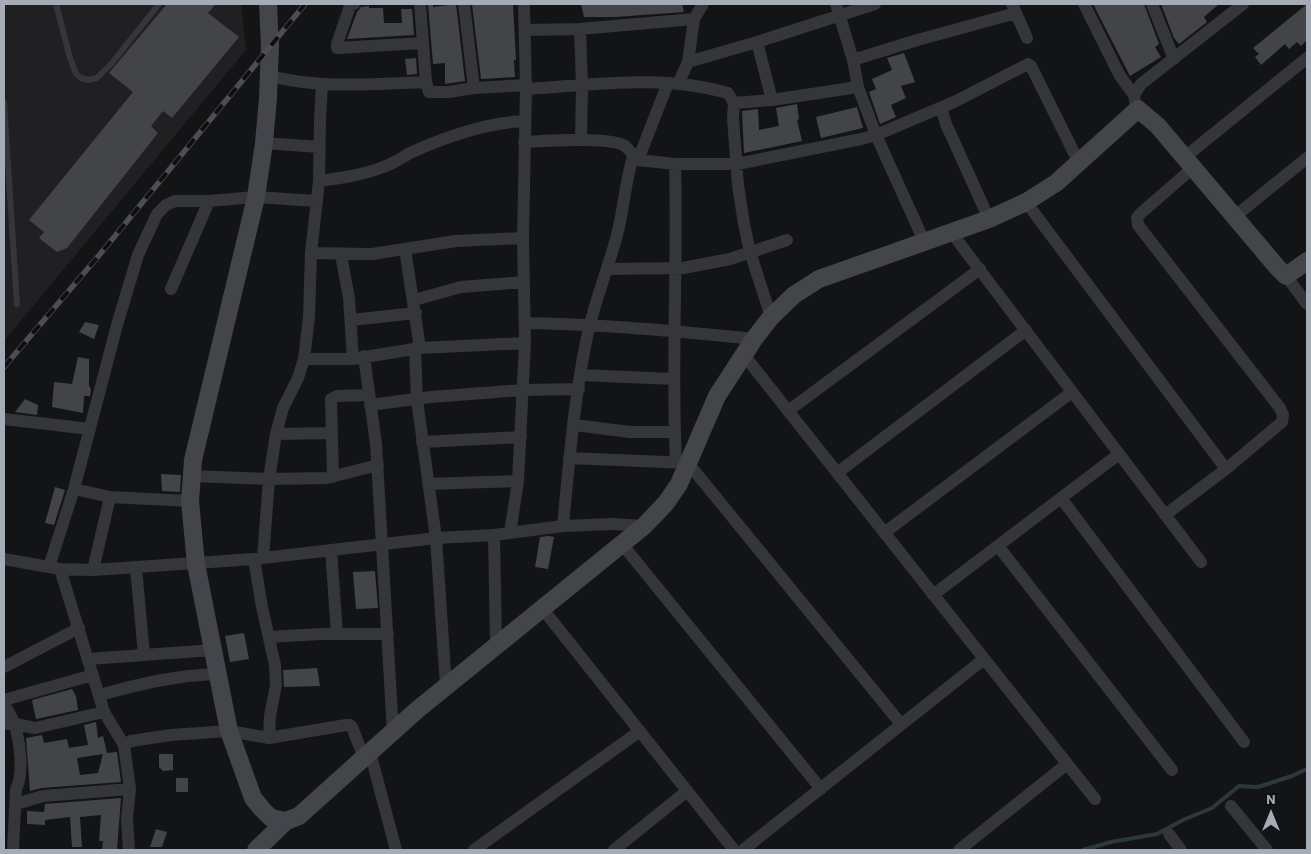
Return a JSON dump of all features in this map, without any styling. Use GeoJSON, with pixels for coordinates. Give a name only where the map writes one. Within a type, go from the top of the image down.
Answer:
{"type":"FeatureCollection","features":[{"type":"Feature","properties":{"kind":"main road"},"geometry":{"type":"LineString","coordinates":[[268,4],[269,76],[264,143],[256,197],[193,460],[190,501],[196,564],[229,731],[253,798],[271,818],[286,821]]}},
{"type":"Feature","properties":{"kind":"main road"},"geometry":{"type":"LineString","coordinates":[[256,850],[286,821],[299,816],[496,644],[644,526],[666,503],[679,484],[682,463],[717,396],[754,340],[771,317],[794,295],[819,279],[989,219],[1026,202],[1056,183],[1079,163],[1136,102],[1189,162],[1277,268],[1286,276],[1307,261]]}},
{"type":"Feature","properties":{"kind":"street"},"geometry":{"type":"LineString","coordinates":[[354,4],[350,6],[337,48],[423,43]]}},
{"type":"Feature","properties":{"kind":"street"},"geometry":{"type":"LineString","coordinates":[[420,4],[426,82],[429,92],[432,93],[474,88],[582,86],[648,82],[714,89],[728,93],[734,103],[733,118],[740,195],[750,252],[771,317]]}},
{"type":"Feature","properties":{"kind":"street"},"geometry":{"type":"LineString","coordinates":[[464,4],[474,88]]}},
{"type":"Feature","properties":{"kind":"street"},"geometry":{"type":"LineString","coordinates":[[510,533],[518,481],[525,342],[523,238],[526,87],[524,4]]}},
{"type":"Feature","properties":{"kind":"street"},"geometry":{"type":"LineString","coordinates":[[563,526],[569,458],[581,376],[591,324],[625,202],[626,185],[636,158],[673,84],[688,62],[694,19],[703,4]]}},
{"type":"Feature","properties":{"kind":"street"},"geometry":{"type":"LineString","coordinates":[[688,62],[757,42],[838,10],[875,4]]}},
{"type":"Feature","properties":{"kind":"street"},"geometry":{"type":"LineString","coordinates":[[1084,4],[1120,76],[1136,102]]}},
{"type":"Feature","properties":{"kind":"street"},"geometry":{"type":"LineString","coordinates":[[1152,4],[1174,59]]}},
{"type":"Feature","properties":{"kind":"street"},"geometry":{"type":"LineString","coordinates":[[1136,102],[1141,84],[1242,4]]}},
{"type":"Feature","properties":{"kind":"street"},"geometry":{"type":"LineString","coordinates":[[853,60],[1014,8],[1027,38]]}},
{"type":"Feature","properties":{"kind":"street"},"geometry":{"type":"LineString","coordinates":[[838,10],[853,60],[858,87],[876,135],[924,241]]}},
{"type":"Feature","properties":{"kind":"street"},"geometry":{"type":"LineString","coordinates":[[525,30],[580,29],[694,19]]}},
{"type":"Feature","properties":{"kind":"street"},"geometry":{"type":"LineString","coordinates":[[580,29],[581,140]]}},
{"type":"Feature","properties":{"kind":"street"},"geometry":{"type":"LineString","coordinates":[[757,42],[772,100]]}},
{"type":"Feature","properties":{"kind":"street"},"geometry":{"type":"LineString","coordinates":[[1165,515],[1226,469],[1282,422],[1283,415],[1280,408],[1138,225],[1137,218],[1189,162],[1307,58]]}},
{"type":"Feature","properties":{"kind":"street"},"geometry":{"type":"LineString","coordinates":[[524,142],[581,140],[621,144],[636,158],[674,164],[737,164],[826,147],[876,135],[941,108],[1026,64],[1030,64],[1079,163]]}},
{"type":"Feature","properties":{"kind":"street"},"geometry":{"type":"LineString","coordinates":[[269,76],[288,81],[348,86],[426,82]]}},
{"type":"Feature","properties":{"kind":"street"},"geometry":{"type":"LineString","coordinates":[[269,738],[270,716],[276,686],[275,665],[262,607],[258,558],[276,434],[283,408],[298,378],[304,359],[309,317],[311,253],[319,181],[322,84]]}},
{"type":"Feature","properties":{"kind":"street"},"geometry":{"type":"LineString","coordinates":[[734,103],[772,100],[858,87]]}},
{"type":"Feature","properties":{"kind":"street"},"geometry":{"type":"LineString","coordinates":[[941,108],[989,219]]}},
{"type":"Feature","properties":{"kind":"street"},"geometry":{"type":"LineString","coordinates":[[319,181],[352,176],[383,167],[410,153],[458,135],[496,125],[524,122]]}},
{"type":"Feature","properties":{"kind":"street"},"geometry":{"type":"LineString","coordinates":[[264,143],[320,147]]}},
{"type":"Feature","properties":{"kind":"street"},"geometry":{"type":"LineString","coordinates":[[1234,217],[1307,158]]}},
{"type":"Feature","properties":{"kind":"street"},"geometry":{"type":"LineString","coordinates":[[674,164],[676,268],[673,379],[674,432],[682,463],[901,724]]}},
{"type":"Feature","properties":{"kind":"street"},"geometry":{"type":"LineString","coordinates":[[129,850],[127,818],[130,789],[124,745],[104,712],[78,628],[54,568],[117,325],[138,256],[157,214],[166,205],[176,201],[209,201],[256,197],[317,201]]}},
{"type":"Feature","properties":{"kind":"street"},"geometry":{"type":"LineString","coordinates":[[171,289],[209,201]]}},
{"type":"Feature","properties":{"kind":"street"},"geometry":{"type":"LineString","coordinates":[[1026,202],[1226,469]]}},
{"type":"Feature","properties":{"kind":"street"},"geometry":{"type":"LineString","coordinates":[[951,232],[1201,562]]}},
{"type":"Feature","properties":{"kind":"street"},"geometry":{"type":"LineString","coordinates":[[311,253],[372,254],[456,241],[523,238]]}},
{"type":"Feature","properties":{"kind":"street"},"geometry":{"type":"LineString","coordinates":[[607,269],[676,268],[730,259],[787,240]]}},
{"type":"Feature","properties":{"kind":"street"},"geometry":{"type":"LineString","coordinates":[[405,249],[416,313],[418,348],[416,400],[436,538],[446,686]]}},
{"type":"Feature","properties":{"kind":"street"},"geometry":{"type":"LineString","coordinates":[[341,254],[349,298],[350,320],[369,400],[378,465],[393,732]]}},
{"type":"Feature","properties":{"kind":"street"},"geometry":{"type":"LineString","coordinates":[[788,411],[980,269]]}},
{"type":"Feature","properties":{"kind":"street"},"geometry":{"type":"LineString","coordinates":[[1286,276],[1307,304]]}},
{"type":"Feature","properties":{"kind":"street"},"geometry":{"type":"LineString","coordinates":[[414,300],[442,291],[524,282]]}},
{"type":"Feature","properties":{"kind":"street"},"geometry":{"type":"LineString","coordinates":[[350,320],[416,313]]}},
{"type":"Feature","properties":{"kind":"street"},"geometry":{"type":"LineString","coordinates":[[525,323],[591,324],[675,330],[754,340]]}},
{"type":"Feature","properties":{"kind":"street"},"geometry":{"type":"LineString","coordinates":[[837,473],[1026,330]]}},
{"type":"Feature","properties":{"kind":"street"},"geometry":{"type":"LineString","coordinates":[[304,359],[358,357],[418,348],[525,342]]}},
{"type":"Feature","properties":{"kind":"street"},"geometry":{"type":"LineString","coordinates":[[744,355],[1095,799]]}},
{"type":"Feature","properties":{"kind":"street"},"geometry":{"type":"LineString","coordinates":[[581,376],[673,379]]}},
{"type":"Feature","properties":{"kind":"street"},"geometry":{"type":"LineString","coordinates":[[333,477],[331,399],[337,396],[369,400],[416,400],[431,397],[522,390],[579,389]]}},
{"type":"Feature","properties":{"kind":"street"},"geometry":{"type":"LineString","coordinates":[[884,533],[1072,392]]}},
{"type":"Feature","properties":{"kind":"street"},"geometry":{"type":"LineString","coordinates":[[4,418],[90,429]]}},
{"type":"Feature","properties":{"kind":"street"},"geometry":{"type":"LineString","coordinates":[[574,425],[630,432],[674,432]]}},
{"type":"Feature","properties":{"kind":"street"},"geometry":{"type":"LineString","coordinates":[[276,434],[332,433]]}},
{"type":"Feature","properties":{"kind":"street"},"geometry":{"type":"LineString","coordinates":[[422,442],[521,437]]}},
{"type":"Feature","properties":{"kind":"street"},"geometry":{"type":"LineString","coordinates":[[933,595],[1119,454]]}},
{"type":"Feature","properties":{"kind":"street"},"geometry":{"type":"LineString","coordinates":[[569,458],[682,463]]}},
{"type":"Feature","properties":{"kind":"street"},"geometry":{"type":"LineString","coordinates":[[191,476],[269,479],[333,477],[378,465]]}},
{"type":"Feature","properties":{"kind":"street"},"geometry":{"type":"LineString","coordinates":[[428,484],[518,481]]}},
{"type":"Feature","properties":{"kind":"street"},"geometry":{"type":"LineString","coordinates":[[74,489],[110,497],[190,501]]}},
{"type":"Feature","properties":{"kind":"street"},"geometry":{"type":"LineString","coordinates":[[93,570],[110,497]]}},
{"type":"Feature","properties":{"kind":"street"},"geometry":{"type":"LineString","coordinates":[[1061,498],[1244,742]]}},
{"type":"Feature","properties":{"kind":"street"},"geometry":{"type":"LineString","coordinates":[[4,559],[54,568],[93,570],[136,568],[258,558],[436,538],[494,535],[563,526],[612,524],[644,526]]}},
{"type":"Feature","properties":{"kind":"street"},"geometry":{"type":"LineString","coordinates":[[494,535],[496,644]]}},
{"type":"Feature","properties":{"kind":"street"},"geometry":{"type":"LineString","coordinates":[[622,544],[821,789]]}},
{"type":"Feature","properties":{"kind":"street"},"geometry":{"type":"LineString","coordinates":[[998,546],[1172,770]]}},
{"type":"Feature","properties":{"kind":"street"},"geometry":{"type":"LineString","coordinates":[[331,550],[337,634]]}},
{"type":"Feature","properties":{"kind":"street"},"geometry":{"type":"LineString","coordinates":[[136,568],[144,655]]}},
{"type":"Feature","properties":{"kind":"street"},"geometry":{"type":"LineString","coordinates":[[542,608],[734,850]]}},
{"type":"Feature","properties":{"kind":"street"},"geometry":{"type":"LineString","coordinates":[[4,668],[78,628]]}},
{"type":"Feature","properties":{"kind":"street"},"geometry":{"type":"LineString","coordinates":[[269,638],[337,634],[388,634]]}},
{"type":"Feature","properties":{"kind":"street"},"geometry":{"type":"LineString","coordinates":[[88,659],[213,650]]}},
{"type":"Feature","properties":{"kind":"street"},"geometry":{"type":"LineString","coordinates":[[743,850],[984,659]]}},
{"type":"Feature","properties":{"kind":"street"},"geometry":{"type":"LineString","coordinates":[[100,695],[166,678],[218,674]]}},
{"type":"Feature","properties":{"kind":"street"},"geometry":{"type":"LineString","coordinates":[[4,700],[93,675]]}},
{"type":"Feature","properties":{"kind":"street"},"geometry":{"type":"LineString","coordinates":[[4,704],[9,724],[19,745],[20,781],[10,789],[16,804],[9,837],[13,850]]}},
{"type":"Feature","properties":{"kind":"street"},"geometry":{"type":"LineString","coordinates":[[9,724],[35,728],[104,712]]}},
{"type":"Feature","properties":{"kind":"street"},"geometry":{"type":"LineString","coordinates":[[124,745],[131,741],[171,735],[229,731],[269,738],[350,725],[367,755],[396,850]]}},
{"type":"Feature","properties":{"kind":"street"},"geometry":{"type":"LineString","coordinates":[[474,850],[640,731]]}},
{"type":"Feature","properties":{"kind":"street"},"geometry":{"type":"LineString","coordinates":[[959,850],[1066,764]]}},
{"type":"Feature","properties":{"kind":"street"},"geometry":{"type":"LineString","coordinates":[[16,804],[43,796],[130,789]]}},
{"type":"Feature","properties":{"kind":"street"},"geometry":{"type":"LineString","coordinates":[[614,850],[687,791]]}},
{"type":"Feature","properties":{"kind":"street"},"geometry":{"type":"LineString","coordinates":[[1231,806],[1267,850]]}},
{"type":"Feature","properties":{"kind":"street"},"geometry":{"type":"LineString","coordinates":[[1169,834],[1181,850]]}},
{"type":"Feature","properties":{"kind":"lane"},"geometry":{"type":"LineString","coordinates":[[56,4],[76,74],[81,78],[89,80],[98,78],[111,64],[159,4]]}},
{"type":"Feature","properties":{"kind":"lane"},"geometry":{"type":"LineString","coordinates":[[4,103],[17,304]]}},
{"type":"Feature","properties":{"kind":"shaded area"},"geometry":{"type":"Polygon","coordinates":[[[4,4],[241,4],[246,50],[4,341],[4,4]]]}},
{"type":"Feature","properties":{"kind":"building"},"geometry":{"type":"Polygon","coordinates":[[[167,4],[216,4],[208,13],[239,37],[172,118],[163,111],[151,126],[158,133],[67,248],[57,252],[39,238],[44,232],[29,220],[133,92],[109,73],[167,4]]]}},
{"type":"Feature","properties":{"kind":"building"},"geometry":{"type":"Polygon","coordinates":[[[428,4],[433,4],[433,7],[456,4],[465,81],[445,84],[445,63],[433,64],[428,4]]]}},
{"type":"Feature","properties":{"kind":"building"},"geometry":{"type":"Polygon","coordinates":[[[472,4],[513,4],[515,77],[481,79],[472,4]]]}},
{"type":"Feature","properties":{"kind":"building"},"geometry":{"type":"Polygon","coordinates":[[[581,4],[682,4],[684,12],[615,17],[584,17],[581,4]]]}},
{"type":"Feature","properties":{"kind":"building"},"geometry":{"type":"Polygon","coordinates":[[[1093,4],[1144,4],[1159,44],[1155,47],[1161,57],[1130,76],[1093,4]]]}},
{"type":"Feature","properties":{"kind":"building"},"geometry":{"type":"Polygon","coordinates":[[[1161,4],[1219,4],[1204,17],[1207,22],[1179,44],[1174,38],[1161,4]]]}},
{"type":"Feature","properties":{"kind":"building"},"geometry":{"type":"Polygon","coordinates":[[[1307,4],[1307,40],[1301,46],[1297,42],[1289,49],[1285,44],[1261,65],[1255,57],[1259,54],[1253,48],[1307,4]]]}},
{"type":"Feature","properties":{"kind":"building"},"geometry":{"type":"Polygon","coordinates":[[[369,6],[369,8],[383,8],[384,23],[402,23],[401,9],[412,9],[414,35],[347,39],[357,12],[361,7],[369,6]]]}},
{"type":"Feature","properties":{"kind":"building"},"geometry":{"type":"Polygon","coordinates":[[[904,53],[915,82],[901,86],[906,98],[891,105],[896,117],[880,124],[869,92],[876,89],[872,79],[892,70],[887,58],[904,53]]]}},
{"type":"Feature","properties":{"kind":"building"},"geometry":{"type":"Polygon","coordinates":[[[416,58],[417,74],[407,75],[405,59],[416,58]]]}},
{"type":"Feature","properties":{"kind":"building"},"geometry":{"type":"Polygon","coordinates":[[[797,104],[799,119],[797,120],[802,141],[744,153],[742,111],[758,109],[759,130],[779,126],[776,108],[797,104]]]}},
{"type":"Feature","properties":{"kind":"building"},"geometry":{"type":"Polygon","coordinates":[[[857,107],[863,128],[821,138],[816,117],[857,107]]]}},
{"type":"Feature","properties":{"kind":"building"},"geometry":{"type":"Polygon","coordinates":[[[85,322],[99,325],[94,339],[79,332],[85,322]]]}},
{"type":"Feature","properties":{"kind":"building"},"geometry":{"type":"Polygon","coordinates":[[[78,357],[89,359],[89,386],[91,389],[90,396],[84,396],[83,413],[52,407],[54,382],[72,384],[78,357]]]}},
{"type":"Feature","properties":{"kind":"building"},"geometry":{"type":"Polygon","coordinates":[[[25,399],[38,405],[37,415],[15,412],[25,399]]]}},
{"type":"Feature","properties":{"kind":"building"},"geometry":{"type":"Polygon","coordinates":[[[161,474],[181,475],[180,492],[162,491],[161,474]]]}},
{"type":"Feature","properties":{"kind":"building"},"geometry":{"type":"Polygon","coordinates":[[[55,487],[65,490],[54,525],[45,523],[55,487]]]}},
{"type":"Feature","properties":{"kind":"building"},"geometry":{"type":"Polygon","coordinates":[[[540,537],[554,537],[548,569],[535,567],[540,537]]]}},
{"type":"Feature","properties":{"kind":"building"},"geometry":{"type":"Polygon","coordinates":[[[375,571],[378,608],[356,609],[353,572],[375,571]]]}},
{"type":"Feature","properties":{"kind":"building"},"geometry":{"type":"Polygon","coordinates":[[[244,633],[249,659],[230,662],[225,636],[244,633]]]}},
{"type":"Feature","properties":{"kind":"building"},"geometry":{"type":"Polygon","coordinates":[[[317,668],[320,686],[284,687],[283,670],[317,668]]]}},
{"type":"Feature","properties":{"kind":"building"},"geometry":{"type":"Polygon","coordinates":[[[72,689],[76,696],[78,710],[36,719],[32,700],[72,689]]]}},
{"type":"Feature","properties":{"kind":"building"},"geometry":{"type":"Polygon","coordinates":[[[96,722],[98,738],[103,736],[107,753],[117,752],[121,782],[42,788],[30,791],[26,738],[42,735],[44,743],[67,739],[69,748],[88,745],[84,725],[96,722]],[[103,754],[77,758],[80,775],[98,773],[103,754]]]}},
{"type":"Feature","properties":{"kind":"building"},"geometry":{"type":"Polygon","coordinates":[[[159,754],[173,754],[173,770],[163,771],[159,767],[159,754]]]}},
{"type":"Feature","properties":{"kind":"building"},"geometry":{"type":"Polygon","coordinates":[[[176,778],[188,778],[188,792],[176,792],[176,778]]]}},
{"type":"Feature","properties":{"kind":"building"},"geometry":{"type":"Polygon","coordinates":[[[121,798],[117,850],[102,850],[103,841],[99,841],[101,815],[80,817],[82,847],[72,847],[70,817],[45,820],[45,825],[27,824],[27,811],[44,812],[45,804],[121,798]]]}},
{"type":"Feature","properties":{"kind":"building"},"geometry":{"type":"Polygon","coordinates":[[[156,829],[167,832],[162,847],[150,847],[156,829]]]}},
{"type":"Feature","properties":{"kind":"waterway"},"geometry":{"type":"LineString","coordinates":[[1083,850],[1111,842],[1157,834],[1183,820],[1212,808],[1239,786],[1258,787],[1307,769]]}},
{"type":"Feature","properties":{"kind":"railway"},"geometry":{"type":"LineString","coordinates":[[4,367],[101,253],[305,4]]}}]}
